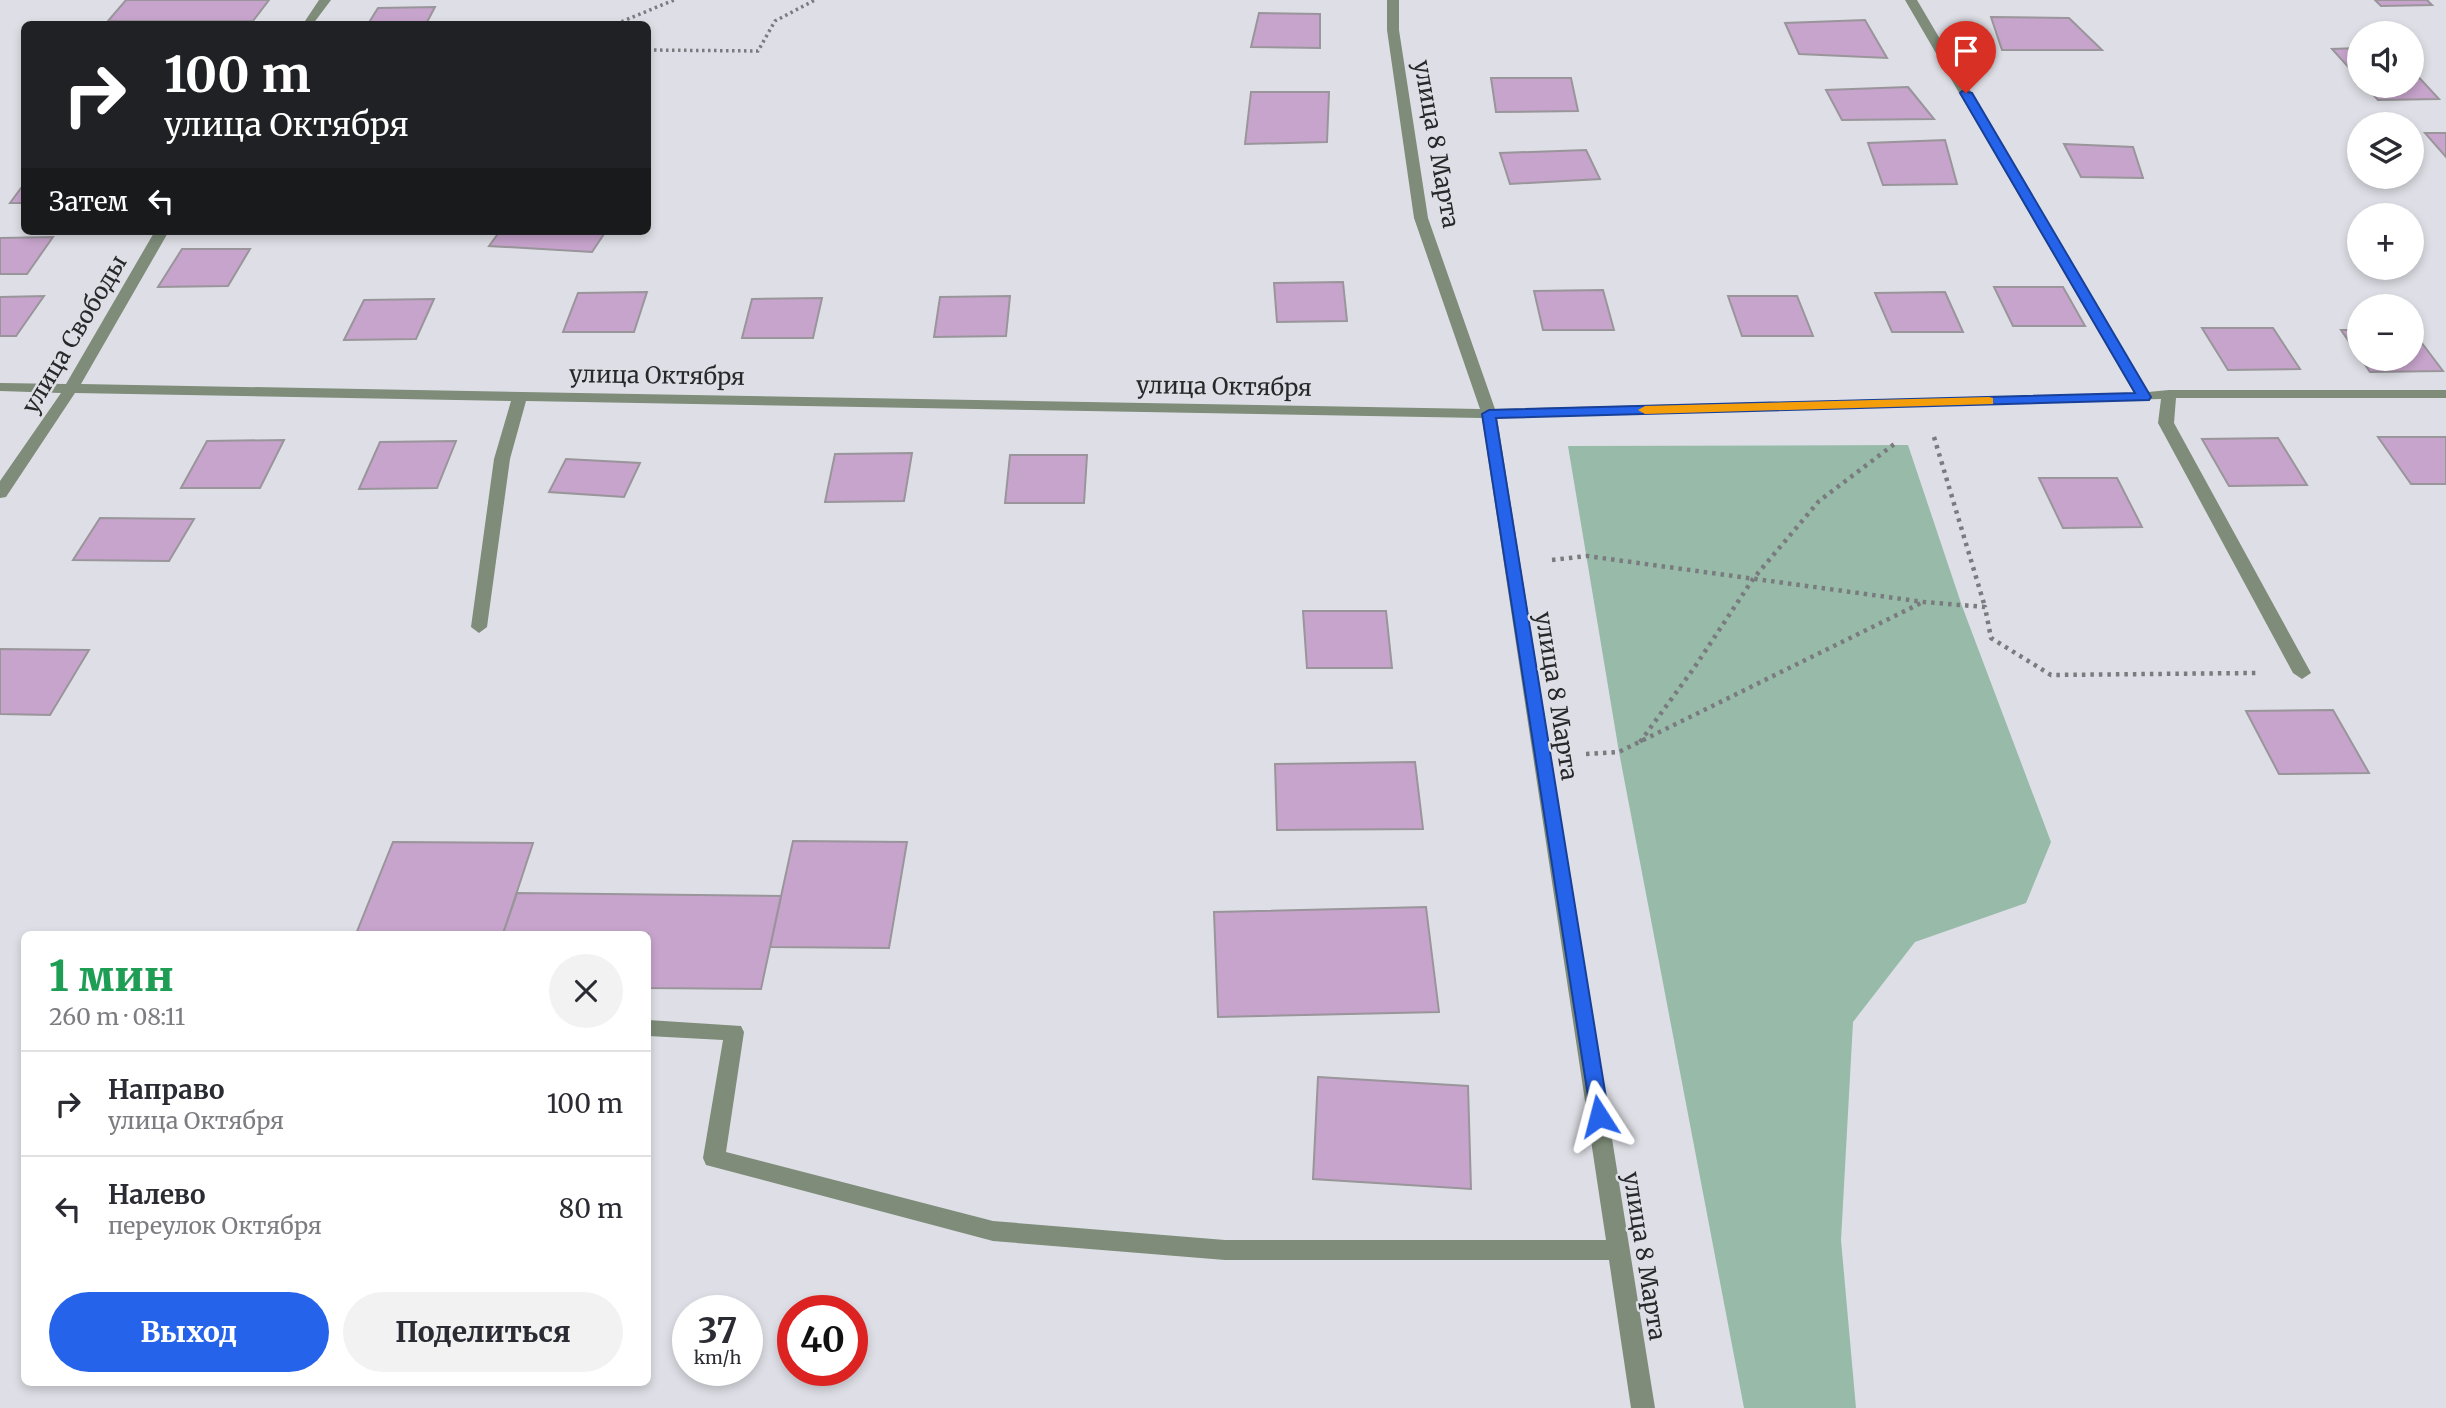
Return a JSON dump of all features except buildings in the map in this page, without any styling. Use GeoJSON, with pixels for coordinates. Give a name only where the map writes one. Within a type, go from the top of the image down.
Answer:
{"type":"FeatureCollection","features":[{"type":"Feature","properties":{"kind":"street"},"geometry":{"type":"LineString","coordinates":[[310,21],[326,0]]}},
{"type":"Feature","properties":{"kind":"street","name":"улица 8 Марта"},"geometry":{"type":"LineString","coordinates":[[1393,0],[1393,30],[1421,218],[1489,414],[1643,1408]]}},
{"type":"Feature","properties":{"kind":"street"},"geometry":{"type":"LineString","coordinates":[[1911,0],[2144,397]]}},
{"type":"Feature","properties":{"kind":"street","name":"улица Свободы"},"geometry":{"type":"LineString","coordinates":[[0,493],[72,387],[160,235]]}},
{"type":"Feature","properties":{"kind":"street","name":"улица Октября"},"geometry":{"type":"LineString","coordinates":[[0,387],[1489,414],[2144,397],[2169,394],[2446,394]]}},
{"type":"Feature","properties":{"kind":"street"},"geometry":{"type":"LineString","coordinates":[[2169,394],[2166,423],[2302,673]]}},
{"type":"Feature","properties":{"kind":"street"},"geometry":{"type":"LineString","coordinates":[[479,627],[502,458],[520,396]]}},
{"type":"Feature","properties":{"kind":"street"},"geometry":{"type":"LineString","coordinates":[[651,1028],[734,1032],[714,1158],[993,1231],[1225,1250],[1620,1250]]}},
{"type":"Feature","properties":{"kind":"path"},"geometry":{"type":"LineString","coordinates":[[623,21],[674,0]]}},
{"type":"Feature","properties":{"kind":"path"},"geometry":{"type":"LineString","coordinates":[[651,50],[758,51],[775,21],[816,0]]}},
{"type":"Feature","properties":{"kind":"path"},"geometry":{"type":"LineString","coordinates":[[1933,432],[1985,607],[1991,638],[2051,675],[2302,673]]}},
{"type":"Feature","properties":{"kind":"path"},"geometry":{"type":"LineString","coordinates":[[1640,742],[1694,668],[1753,579],[1819,501],[1899,440]]}},
{"type":"Feature","properties":{"kind":"path"},"geometry":{"type":"LineString","coordinates":[[1551,560],[1587,556],[1924,602],[1985,607]]}},
{"type":"Feature","properties":{"kind":"path"},"geometry":{"type":"LineString","coordinates":[[1586,754],[1619,752],[1924,602]]}},
{"type":"Feature","properties":{"kind":"green space"},"geometry":{"type":"Polygon","coordinates":[[[1908,445],[1962,606],[2051,842],[2026,903],[1915,942],[1853,1022],[1841,1240],[1856,1408],[1744,1408],[1619,752],[1568,446],[1908,445]]]}},
{"type":"Feature","properties":{"kind":"slow traffic"},"geometry":{"type":"LineString","coordinates":[[1645,410],[1989,401]]}},
{"type":"Feature","properties":{"kind":"route"},"geometry":{"type":"LineString","coordinates":[[1599,1116],[1489,414],[2144,397],[1966,93]]}}]}
